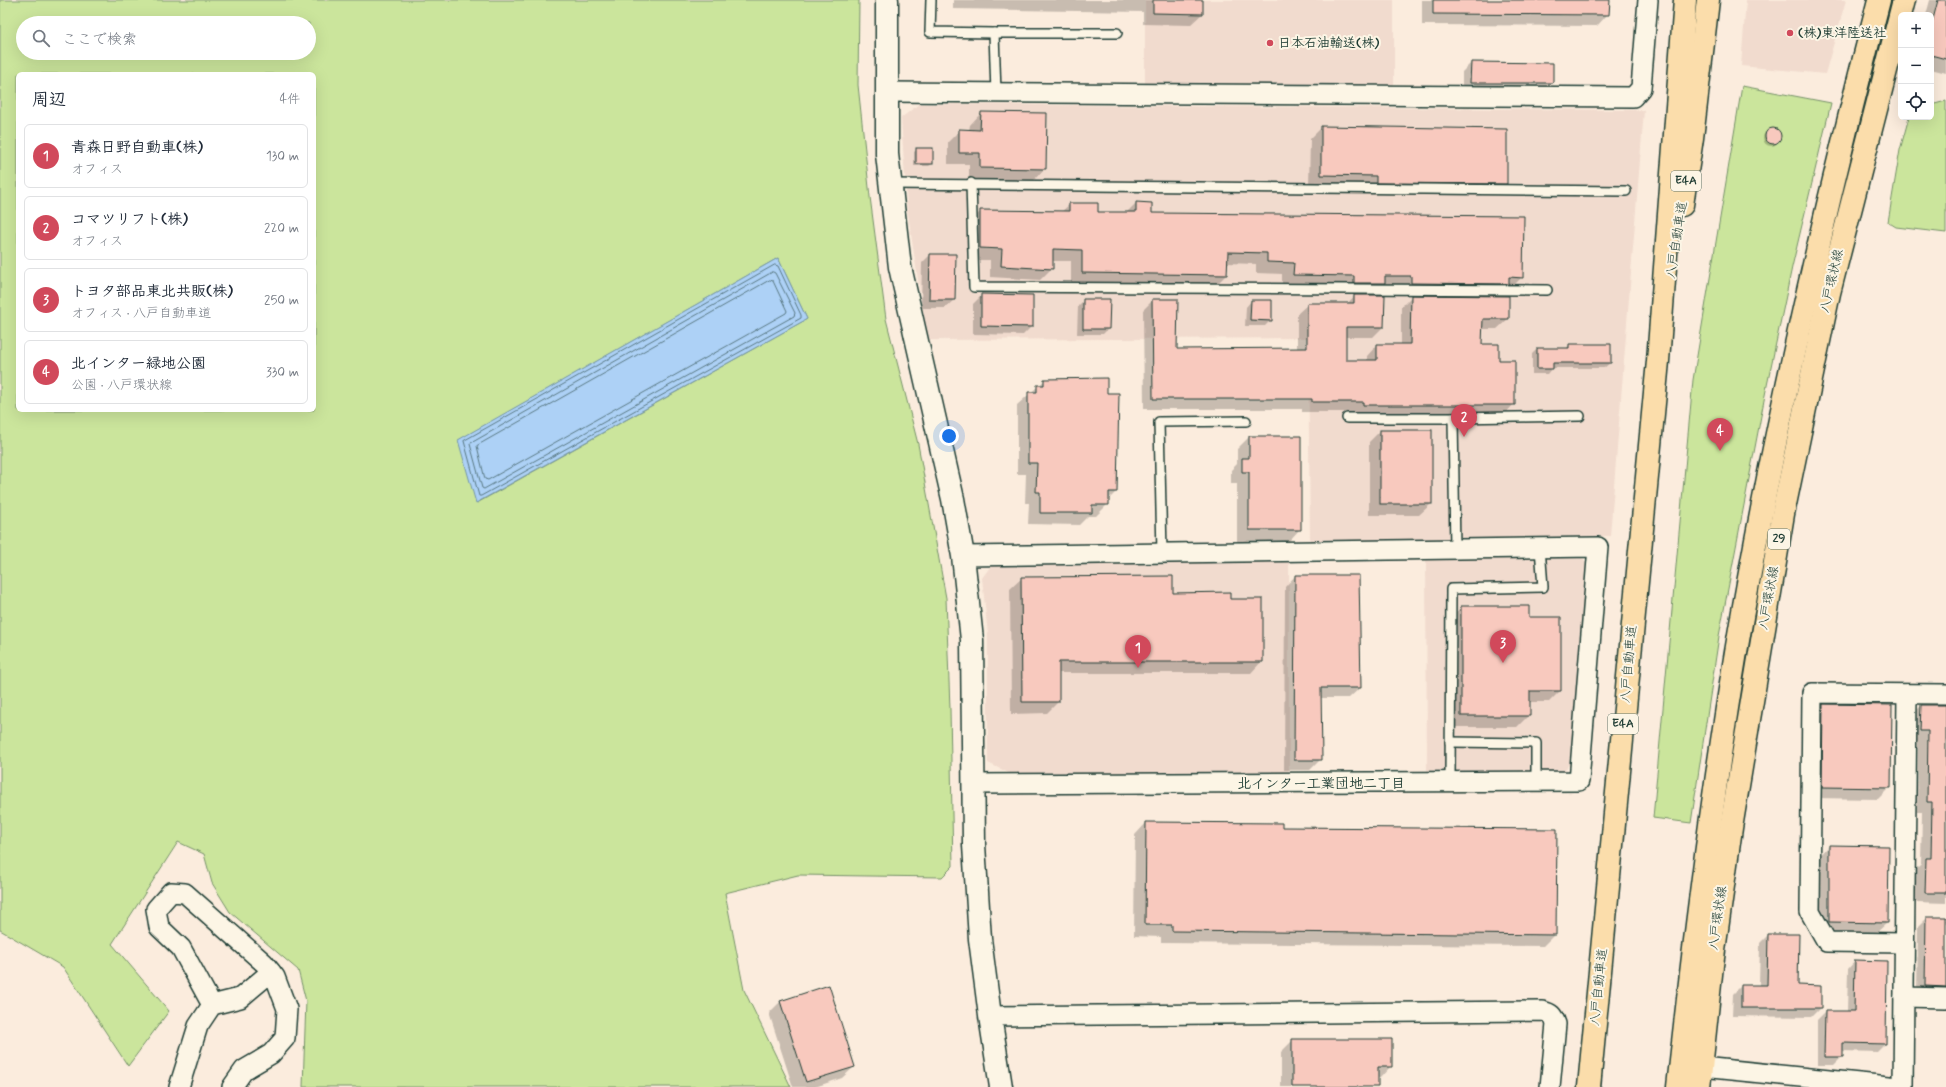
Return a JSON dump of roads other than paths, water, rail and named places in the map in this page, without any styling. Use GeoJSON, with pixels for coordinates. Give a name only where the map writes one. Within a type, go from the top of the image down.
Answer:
{"type":"FeatureCollection","features":[{"type":"Feature","properties":{"kind":"main road","name":"八戸自動車道"},"geometry":{"type":"LineString","coordinates":[[1589,1087],[1658,361],[1685,0]]}},
{"type":"Feature","properties":{"kind":"main road","name":"八戸自動車道"},"geometry":{"type":"LineString","coordinates":[[1658,361],[1692,138],[1708,0]]}},
{"type":"Feature","properties":{"kind":"main road","name":"八戸環状線"},"geometry":{"type":"LineString","coordinates":[[1678,1087],[1691,964],[1710,824],[1736,652],[1762,510],[1810,280],[1879,0]]}},
{"type":"Feature","properties":{"kind":"main road","name":"八戸環状線"},"geometry":{"type":"LineString","coordinates":[[1701,1077],[1712,965],[1731,828],[1783,514],[1829,293],[1904,0]]}},
{"type":"Feature","properties":{"kind":"street"},"geometry":{"type":"LineString","coordinates":[[887,0],[887,154],[900,267],[953,499],[963,556],[972,640],[974,845],[980,938],[1001,1087]]}},
{"type":"Feature","properties":{"kind":"street"},"geometry":{"type":"LineString","coordinates":[[887,92],[1633,97],[1642,88],[1648,0]]}},
{"type":"Feature","properties":{"kind":"street"},"geometry":{"type":"LineString","coordinates":[[963,556],[1598,547],[1579,781],[974,784]]}},
{"type":"Feature","properties":{"kind":"street"},"geometry":{"type":"LineString","coordinates":[[1904,943],[1827,942],[1810,912],[1812,693],[1946,694]]}},
{"type":"Feature","properties":{"kind":"street"},"geometry":{"type":"LineString","coordinates":[[1903,1087],[1908,694]]}},
{"type":"Feature","properties":{"kind":"street"},"geometry":{"type":"LineString","coordinates":[[212,1005],[181,948],[159,927],[156,908],[171,892],[185,893],[264,963],[276,977],[287,1009],[285,1038],[271,1054],[244,1070],[232,1087]]}},
{"type":"Feature","properties":{"kind":"street"},"geometry":{"type":"LineString","coordinates":[[179,1087],[198,1026],[212,1005],[240,998],[271,972]]}},
{"type":"Feature","properties":{"kind":"street"},"geometry":{"type":"LineString","coordinates":[[1904,997],[1946,998]]}},
{"type":"Feature","properties":{"kind":"street"},"geometry":{"type":"LineString","coordinates":[[990,1016],[1542,1011],[1549,1012],[1554,1016],[1556,1024],[1550,1087]]}},
{"type":"Feature","properties":{"kind":"street"},"geometry":{"type":"LineString","coordinates":[[1701,1077],[1899,1087]]}},
{"type":"Feature","properties":{"kind":"lane"},"geometry":{"type":"LineString","coordinates":[[931,0],[930,32],[1117,33]]}},
{"type":"Feature","properties":{"kind":"lane"},"geometry":{"type":"LineString","coordinates":[[994,33],[996,93]]}},
{"type":"Feature","properties":{"kind":"lane"},"geometry":{"type":"LineString","coordinates":[[891,184],[1626,191]]}},
{"type":"Feature","properties":{"kind":"lane"},"geometry":{"type":"LineString","coordinates":[[971,184],[974,287],[1547,290]]}},
{"type":"Feature","properties":{"kind":"lane"},"geometry":{"type":"LineString","coordinates":[[1347,418],[1580,416]]}},
{"type":"Feature","properties":{"kind":"lane"},"geometry":{"type":"LineString","coordinates":[[1453,418],[1455,549]]}},
{"type":"Feature","properties":{"kind":"lane"},"geometry":{"type":"LineString","coordinates":[[1162,553],[1159,422],[1246,421]]}},
{"type":"Feature","properties":{"kind":"lane"},"geometry":{"type":"LineString","coordinates":[[1450,782],[1451,589],[1543,587],[1540,548]]}},
{"type":"Feature","properties":{"kind":"lane"},"geometry":{"type":"LineString","coordinates":[[1450,742],[1536,743],[1536,781]]}},
{"type":"Feature","properties":{"kind":"water"},"geometry":{"type":"Polygon","coordinates":[[[778,258],[807,319],[476,503],[458,440],[778,258]]]}},
{"type":"Feature","properties":{"kind":"place","name":"(株)東洋陸送社"},"geometry":{"type":"Point","coordinates":[1790,33]}},
{"type":"Feature","properties":{"kind":"place","name":"日本石油輸送(株)"},"geometry":{"type":"Point","coordinates":[1270,43]}},
{"type":"Feature","properties":{"kind":"place","name":"コマツリフト(株)"},"geometry":{"type":"Point","coordinates":[1464,437]}},
{"type":"Feature","properties":{"kind":"place","name":"北インター緑地公園"},"geometry":{"type":"Point","coordinates":[1720,451]}},
{"type":"Feature","properties":{"kind":"place","name":"トヨタ部品東北共販(株)"},"geometry":{"type":"Point","coordinates":[1503,663]}},
{"type":"Feature","properties":{"kind":"place","name":"青森日野自動車(株)"},"geometry":{"type":"Point","coordinates":[1138,668]}},
{"type":"Feature","properties":{"kind":"district","name":"北インター工業団地二丁目"},"geometry":{"type":"Point","coordinates":[1321,784]}}]}
